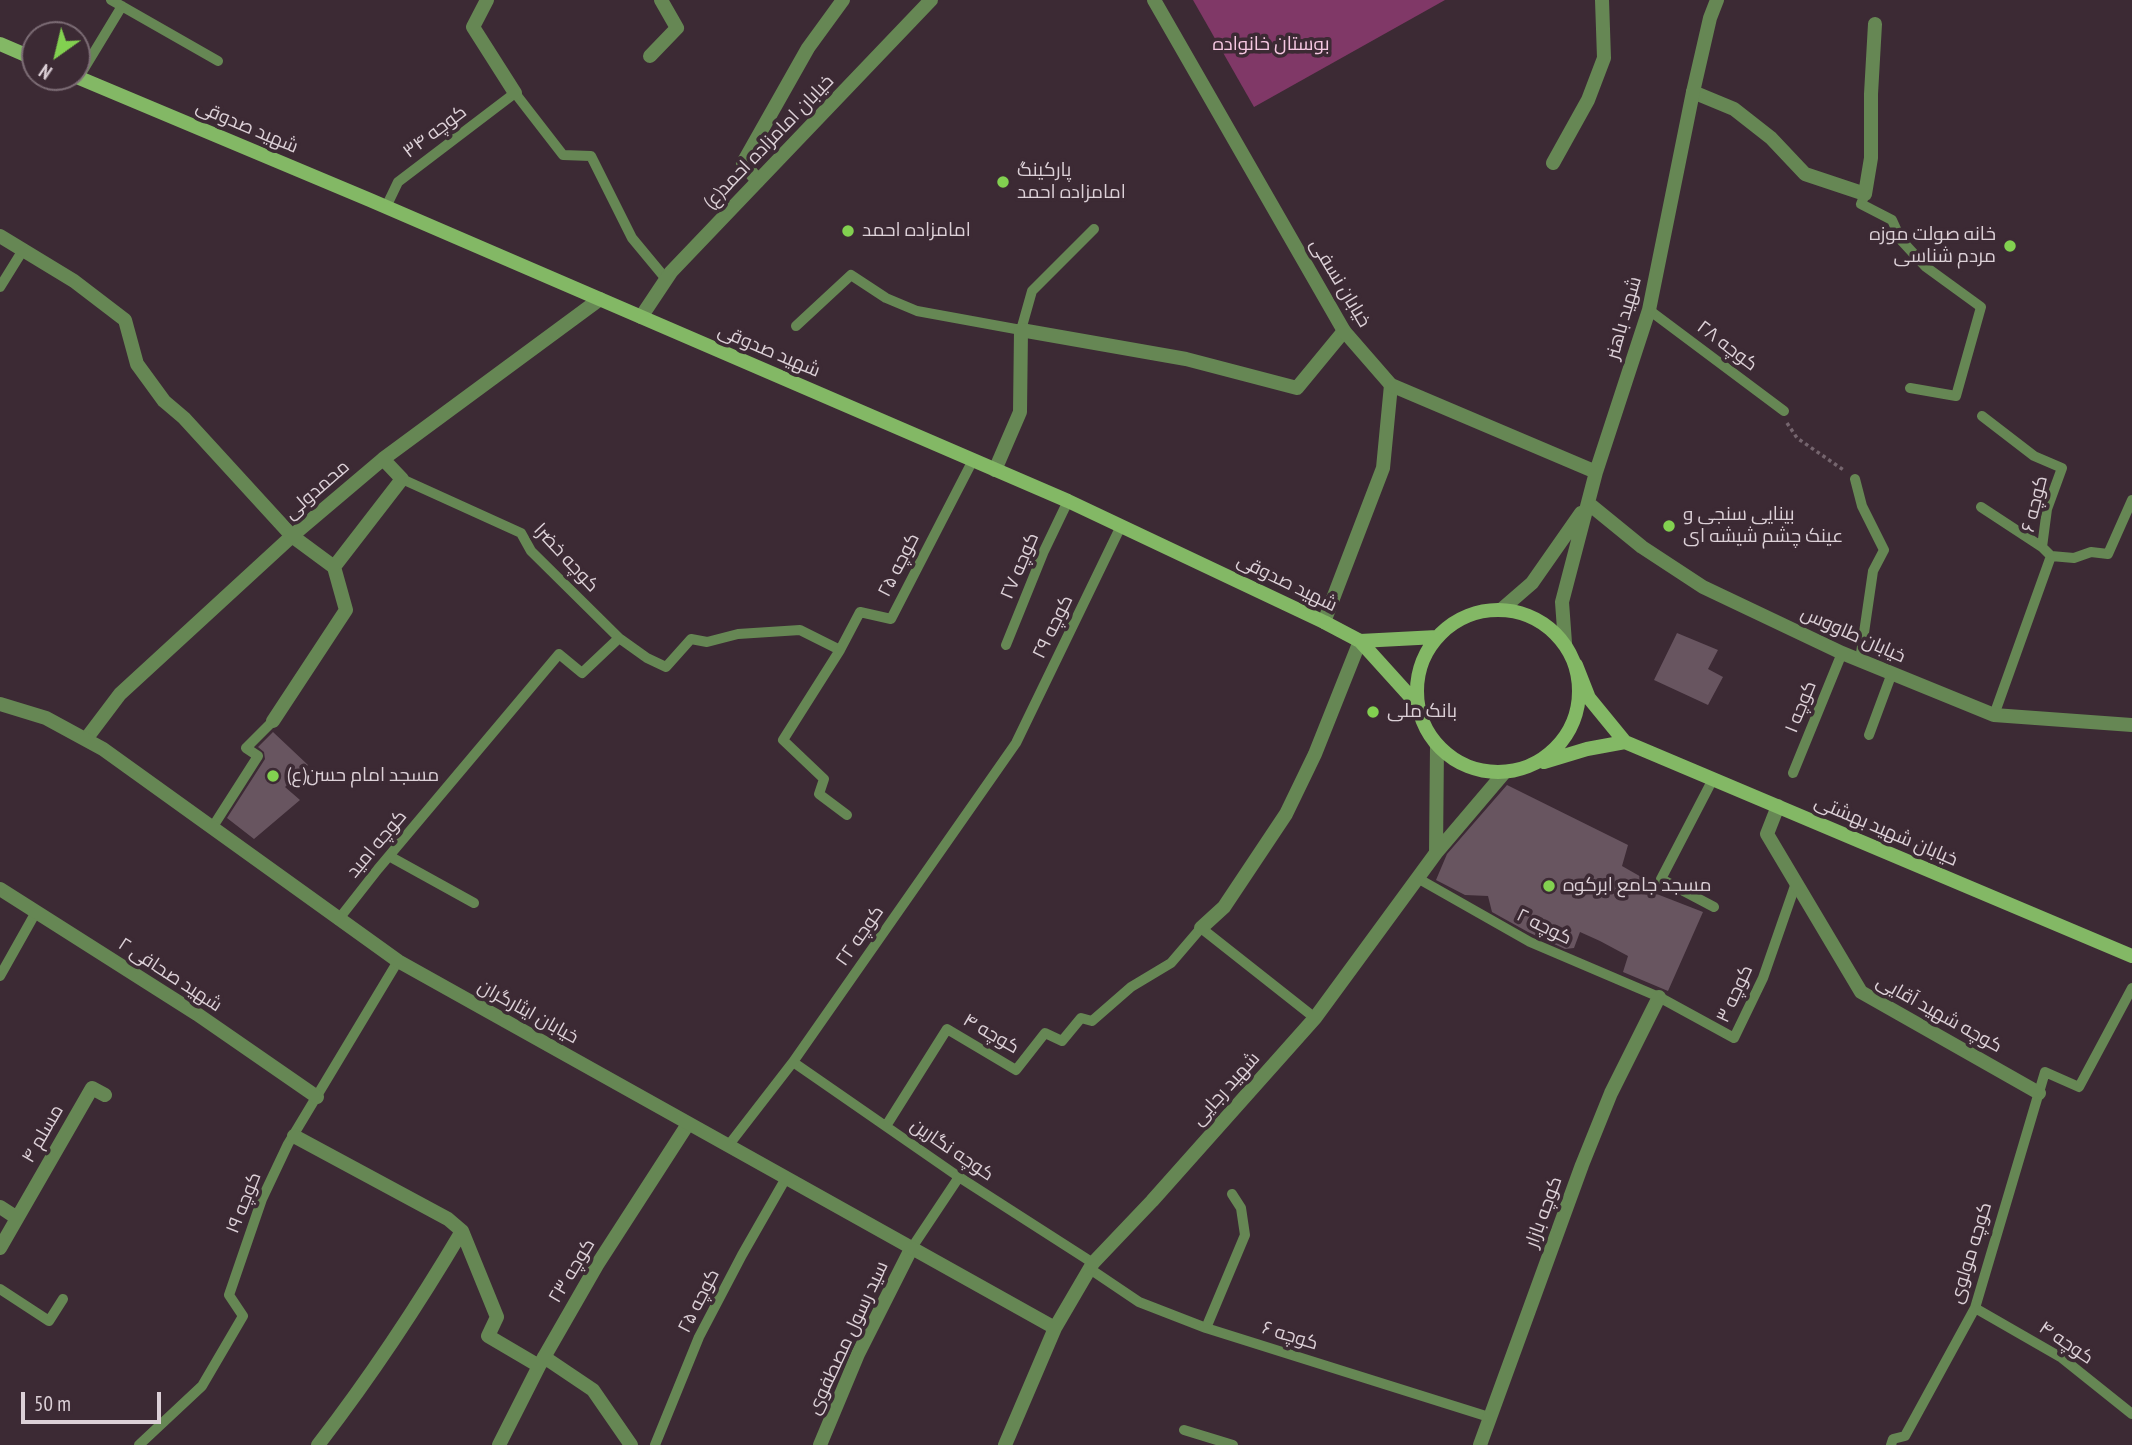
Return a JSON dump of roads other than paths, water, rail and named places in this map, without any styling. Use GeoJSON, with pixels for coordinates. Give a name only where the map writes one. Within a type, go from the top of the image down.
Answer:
{"type":"FeatureCollection","features":[{"type":"Feature","properties":{"kind":"main road"},"geometry":{"type":"LineString","coordinates":[[0,44],[21,53]]}},
{"type":"Feature","properties":{"kind":"main road","name":"شهید صدوقی"},"geometry":{"type":"LineString","coordinates":[[91,82],[1068,501],[1360,641],[1417,704]]}},
{"type":"Feature","properties":{"kind":"main road"},"geometry":{"type":"LineString","coordinates":[[1502,609],[1527,614],[1548,626],[1565,643],[1589,698],[1625,742],[1587,749],[1504,773],[1479,771],[1456,761],[1437,746],[1424,726],[1417,704],[1417,680],[1423,657],[1437,636],[1455,621],[1478,611],[1502,609]]}},
{"type":"Feature","properties":{"kind":"main road"},"geometry":{"type":"LineString","coordinates":[[1360,641],[1437,636]]}},
{"type":"Feature","properties":{"kind":"main road"},"geometry":{"type":"LineString","coordinates":[[1529,767],[1550,755],[1567,736],[1577,714],[1580,689],[1576,665]]}},
{"type":"Feature","properties":{"kind":"main road","name":"خیابان شهید بهشتی"},"geometry":{"type":"LineString","coordinates":[[1625,742],[2131,953]]}},
{"type":"Feature","properties":{"kind":"street"},"geometry":{"type":"LineString","coordinates":[[487,0],[473,27],[515,93]]}},
{"type":"Feature","properties":{"kind":"street"},"geometry":{"type":"LineString","coordinates":[[650,56],[677,28],[661,0]]}},
{"type":"Feature","properties":{"kind":"street"},"geometry":{"type":"LineString","coordinates":[[758,181],[743,163],[808,48],[843,0]]}},
{"type":"Feature","properties":{"kind":"street","name":"خیابان امامزاده احمد(ع)"},"geometry":{"type":"LineString","coordinates":[[641,317],[666,279],[931,0]]}},
{"type":"Feature","properties":{"kind":"street","name":"خیابان نسفی"},"geometry":{"type":"LineString","coordinates":[[1154,0],[1344,331],[1391,385],[1596,472]]}},
{"type":"Feature","properties":{"kind":"street"},"geometry":{"type":"LineString","coordinates":[[1553,163],[1588,100],[1604,58],[1602,0]]}},
{"type":"Feature","properties":{"kind":"street","name":"شهید باهنر"},"geometry":{"type":"LineString","coordinates":[[1565,643],[1562,602],[1596,472],[1649,310],[1693,92],[1710,18],[1717,0]]}},
{"type":"Feature","properties":{"kind":"street"},"geometry":{"type":"LineString","coordinates":[[1693,92],[1734,109],[1771,138],[1805,174],[1865,194],[1871,158],[1875,24]]}},
{"type":"Feature","properties":{"kind":"street"},"geometry":{"type":"LineString","coordinates":[[0,236],[74,281],[125,320],[138,364],[164,401],[184,418],[292,537],[334,567],[346,610],[273,721]]}},
{"type":"Feature","properties":{"kind":"street","name":"محمدولی"},"geometry":{"type":"LineString","coordinates":[[86,739],[120,694],[292,537],[383,459],[600,299]]}},
{"type":"Feature","properties":{"kind":"street"},"geometry":{"type":"LineString","coordinates":[[995,470],[1020,412],[1021,330],[1186,359],[1297,388],[1344,331]]}},
{"type":"Feature","properties":{"kind":"street"},"geometry":{"type":"LineString","coordinates":[[1324,622],[1383,468],[1391,385]]}},
{"type":"Feature","properties":{"kind":"street"},"geometry":{"type":"LineString","coordinates":[[334,567],[402,479],[383,459]]}},
{"type":"Feature","properties":{"kind":"street"},"geometry":{"type":"LineString","coordinates":[[1502,609],[1532,583],[1588,503]]}},
{"type":"Feature","properties":{"kind":"street","name":"خیابان طاووس"},"geometry":{"type":"LineString","coordinates":[[1588,503],[1642,547],[1703,587],[1842,653],[1994,715],[2132,725]]}},
{"type":"Feature","properties":{"kind":"street"},"geometry":{"type":"LineString","coordinates":[[1201,928],[1224,907],[1286,814],[1315,754],[1360,641]]}},
{"type":"Feature","properties":{"kind":"street","name":"خیابان ایثارگران"},"geometry":{"type":"LineString","coordinates":[[0,704],[46,718],[103,749],[398,961],[1055,1328]]}},
{"type":"Feature","properties":{"kind":"street"},"geometry":{"type":"LineString","coordinates":[[1436,853],[1437,746]]}},
{"type":"Feature","properties":{"kind":"street","name":"شهید رجایی"},"geometry":{"type":"LineString","coordinates":[[1005,1445],[1055,1328],[1091,1266],[1315,1018],[1436,853],[1504,773]]}},
{"type":"Feature","properties":{"kind":"street","name":"کوچه شهید آقایی"},"geometry":{"type":"LineString","coordinates":[[1778,806],[1767,834],[1861,992],[2039,1093]]}},
{"type":"Feature","properties":{"kind":"street","name":"شهید صحافی ۲"},"geometry":{"type":"LineString","coordinates":[[0,889],[197,1014],[317,1097]]}},
{"type":"Feature","properties":{"kind":"street","name":"کوچه بازار"},"geometry":{"type":"LineString","coordinates":[[1480,1445],[1582,1165],[1611,1093],[1659,997]]}},
{"type":"Feature","properties":{"kind":"street","name":"مسلم ۴"},"geometry":{"type":"LineString","coordinates":[[0,1248],[92,1088],[105,1095]]}},
{"type":"Feature","properties":{"kind":"street","name":"کوچه ۲۳"},"geometry":{"type":"LineString","coordinates":[[499,1445],[542,1361],[597,1265],[688,1124]]}},
{"type":"Feature","properties":{"kind":"street"},"geometry":{"type":"LineString","coordinates":[[294,1136],[448,1219],[462,1231],[497,1317],[488,1336],[542,1361],[593,1390],[631,1445]]}},
{"type":"Feature","properties":{"kind":"street"},"geometry":{"type":"LineString","coordinates":[[0,1207],[17,1218]]}},
{"type":"Feature","properties":{"kind":"street"},"geometry":{"type":"LineString","coordinates":[[318,1445],[406,1325],[462,1231]]}},
{"type":"Feature","properties":{"kind":"street","name":"سید رسول مصطفوی"},"geometry":{"type":"LineString","coordinates":[[820,1445],[858,1354],[911,1249]]}},
{"type":"Feature","properties":{"kind":"lane"},"geometry":{"type":"LineString","coordinates":[[111,0],[218,61]]}},
{"type":"Feature","properties":{"kind":"lane"},"geometry":{"type":"LineString","coordinates":[[91,56],[122,6]]}},
{"type":"Feature","properties":{"kind":"lane"},"geometry":{"type":"LineString","coordinates":[[515,93],[563,155],[591,156],[632,237],[666,279]]}},
{"type":"Feature","properties":{"kind":"lane","name":"کوچه ۳۴"},"geometry":{"type":"LineString","coordinates":[[386,207],[398,182],[515,93]]}},
{"type":"Feature","properties":{"kind":"lane"},"geometry":{"type":"LineString","coordinates":[[1865,194],[1861,204],[1892,220],[1901,240],[1926,267],[1981,307],[1956,396],[1910,388]]}},
{"type":"Feature","properties":{"kind":"lane"},"geometry":{"type":"LineString","coordinates":[[796,326],[851,275],[886,298],[917,311],[1021,330],[1032,291],[1094,229]]}},
{"type":"Feature","properties":{"kind":"lane"},"geometry":{"type":"LineString","coordinates":[[0,286],[23,250]]}},
{"type":"Feature","properties":{"kind":"lane","name":"کوچه ۲۸"},"geometry":{"type":"LineString","coordinates":[[1649,310],[1784,411]]}},
{"type":"Feature","properties":{"kind":"lane","name":"کوچه ۶"},"geometry":{"type":"LineString","coordinates":[[1982,416],[2034,456],[2062,468],[2047,509],[2042,547],[2052,556],[1994,715]]}},
{"type":"Feature","properties":{"kind":"lane","name":"کوچه ۲۵"},"geometry":{"type":"LineString","coordinates":[[840,650],[860,612],[891,620],[973,460]]}},
{"type":"Feature","properties":{"kind":"lane","name":"کوچه خضرا"},"geometry":{"type":"LineString","coordinates":[[402,479],[521,533],[531,551],[619,638],[647,658],[666,667],[691,639],[707,642],[738,634],[800,630],[840,650]]}},
{"type":"Feature","properties":{"kind":"lane"},"geometry":{"type":"LineString","coordinates":[[1855,479],[1862,506],[1884,550],[1873,570],[1860,660]]}},
{"type":"Feature","properties":{"kind":"lane"},"geometry":{"type":"LineString","coordinates":[[2052,556],[2074,558],[2091,552],[2108,554],[2129,518],[2132,500]]}},
{"type":"Feature","properties":{"kind":"lane","name":"کوچه ۲۷"},"geometry":{"type":"LineString","coordinates":[[1006,645],[1044,551],[1068,501]]}},
{"type":"Feature","properties":{"kind":"lane"},"geometry":{"type":"LineString","coordinates":[[1981,506],[2042,547]]}},
{"type":"Feature","properties":{"kind":"lane","name":"کوچه ۲۹"},"geometry":{"type":"LineString","coordinates":[[1016,743],[1121,526]]}},
{"type":"Feature","properties":{"kind":"lane","name":"کوچه امید"},"geometry":{"type":"LineString","coordinates":[[338,919],[559,654],[582,673],[619,638]]}},
{"type":"Feature","properties":{"kind":"lane"},"geometry":{"type":"LineString","coordinates":[[840,650],[783,740],[824,779],[819,794],[847,815]]}},
{"type":"Feature","properties":{"kind":"lane","name":"کوچه ۱"},"geometry":{"type":"LineString","coordinates":[[1793,773],[1842,653]]}},
{"type":"Feature","properties":{"kind":"lane"},"geometry":{"type":"LineString","coordinates":[[1870,735],[1892,673]]}},
{"type":"Feature","properties":{"kind":"lane"},"geometry":{"type":"LineString","coordinates":[[212,828],[258,756],[246,748],[273,721]]}},
{"type":"Feature","properties":{"kind":"lane","name":"کوچه ۲۲"},"geometry":{"type":"LineString","coordinates":[[728,1146],[793,1062],[1016,743]]}},
{"type":"Feature","properties":{"kind":"lane"},"geometry":{"type":"LineString","coordinates":[[1713,779],[1661,879],[1714,906]]}},
{"type":"Feature","properties":{"kind":"lane"},"geometry":{"type":"LineString","coordinates":[[389,856],[474,903]]}},
{"type":"Feature","properties":{"kind":"lane","name":"کوچه ۲"},"geometry":{"type":"LineString","coordinates":[[1419,879],[1530,942],[1659,997]]}},
{"type":"Feature","properties":{"kind":"lane","name":"کوچه ۳"},"geometry":{"type":"LineString","coordinates":[[1659,997],[1734,1038],[1763,978],[1796,883]]}},
{"type":"Feature","properties":{"kind":"lane"},"geometry":{"type":"LineString","coordinates":[[0,976],[36,912]]}},
{"type":"Feature","properties":{"kind":"lane"},"geometry":{"type":"LineString","coordinates":[[1201,928],[1315,1018]]}},
{"type":"Feature","properties":{"kind":"lane","name":"کوچه ۴"},"geometry":{"type":"LineString","coordinates":[[886,1126],[947,1029],[1016,1070],[1045,1033],[1062,1041],[1081,1018],[1092,1021],[1130,987],[1171,964],[1201,928]]}},
{"type":"Feature","properties":{"kind":"lane","name":"کوچه ۱۹"},"geometry":{"type":"LineString","coordinates":[[139,1445],[202,1387],[243,1316],[229,1296],[262,1199],[294,1136],[398,961]]}},
{"type":"Feature","properties":{"kind":"lane"},"geometry":{"type":"LineString","coordinates":[[2039,1093],[2045,1072],[2079,1087],[2132,988]]}},
{"type":"Feature","properties":{"kind":"lane","name":"کوچه نگارین"},"geometry":{"type":"LineString","coordinates":[[793,1062],[1091,1266]]}},
{"type":"Feature","properties":{"kind":"lane","name":"کوچه مولوی"},"geometry":{"type":"LineString","coordinates":[[1891,1445],[1892,1440],[1905,1436],[1975,1308],[2039,1093]]}},
{"type":"Feature","properties":{"kind":"lane"},"geometry":{"type":"LineString","coordinates":[[911,1249],[959,1177]]}},
{"type":"Feature","properties":{"kind":"lane","name":"کوچه ۲۵"},"geometry":{"type":"LineString","coordinates":[[655,1445],[699,1337],[786,1178]]}},
{"type":"Feature","properties":{"kind":"lane"},"geometry":{"type":"LineString","coordinates":[[1206,1328],[1245,1235],[1241,1208],[1232,1194]]}},
{"type":"Feature","properties":{"kind":"lane","name":"کوچه ۶"},"geometry":{"type":"LineString","coordinates":[[1091,1266],[1139,1302],[1206,1328],[1489,1417]]}},
{"type":"Feature","properties":{"kind":"lane"},"geometry":{"type":"LineString","coordinates":[[0,1289],[49,1321],[64,1299]]}},
{"type":"Feature","properties":{"kind":"lane","name":"کوچه ۴"},"geometry":{"type":"LineString","coordinates":[[1975,1308],[2062,1358],[2132,1414]]}},
{"type":"Feature","properties":{"kind":"lane"},"geometry":{"type":"LineString","coordinates":[[1184,1430],[1233,1445]]}},
{"type":"Feature","properties":{"kind":"place","name":"پارکینگ امامزاده احمد"},"geometry":{"type":"Point","coordinates":[1003,182]}},
{"type":"Feature","properties":{"kind":"place","name":"امامزاده احمد"},"geometry":{"type":"Point","coordinates":[848,231]}},
{"type":"Feature","properties":{"kind":"place","name":"خانه صولت موزه مردم شناسی"},"geometry":{"type":"Point","coordinates":[2010,246]}},
{"type":"Feature","properties":{"kind":"place","name":"بینایی سنجی و عینک چشم شیشه ای"},"geometry":{"type":"Point","coordinates":[1669,526]}},
{"type":"Feature","properties":{"kind":"place","name":"بانک ملی"},"geometry":{"type":"Point","coordinates":[1373,712]}},
{"type":"Feature","properties":{"kind":"place","name":"مسجد امام حسن(ع)"},"geometry":{"type":"Point","coordinates":[273,776]}},
{"type":"Feature","properties":{"kind":"place","name":"مسجد جامع ابرکوه"},"geometry":{"type":"Point","coordinates":[1549,886]}},
{"type":"Feature","properties":{"kind":"park label","name":"بوستان خانواده"},"geometry":{"type":"Point","coordinates":[1271,45]}}]}
